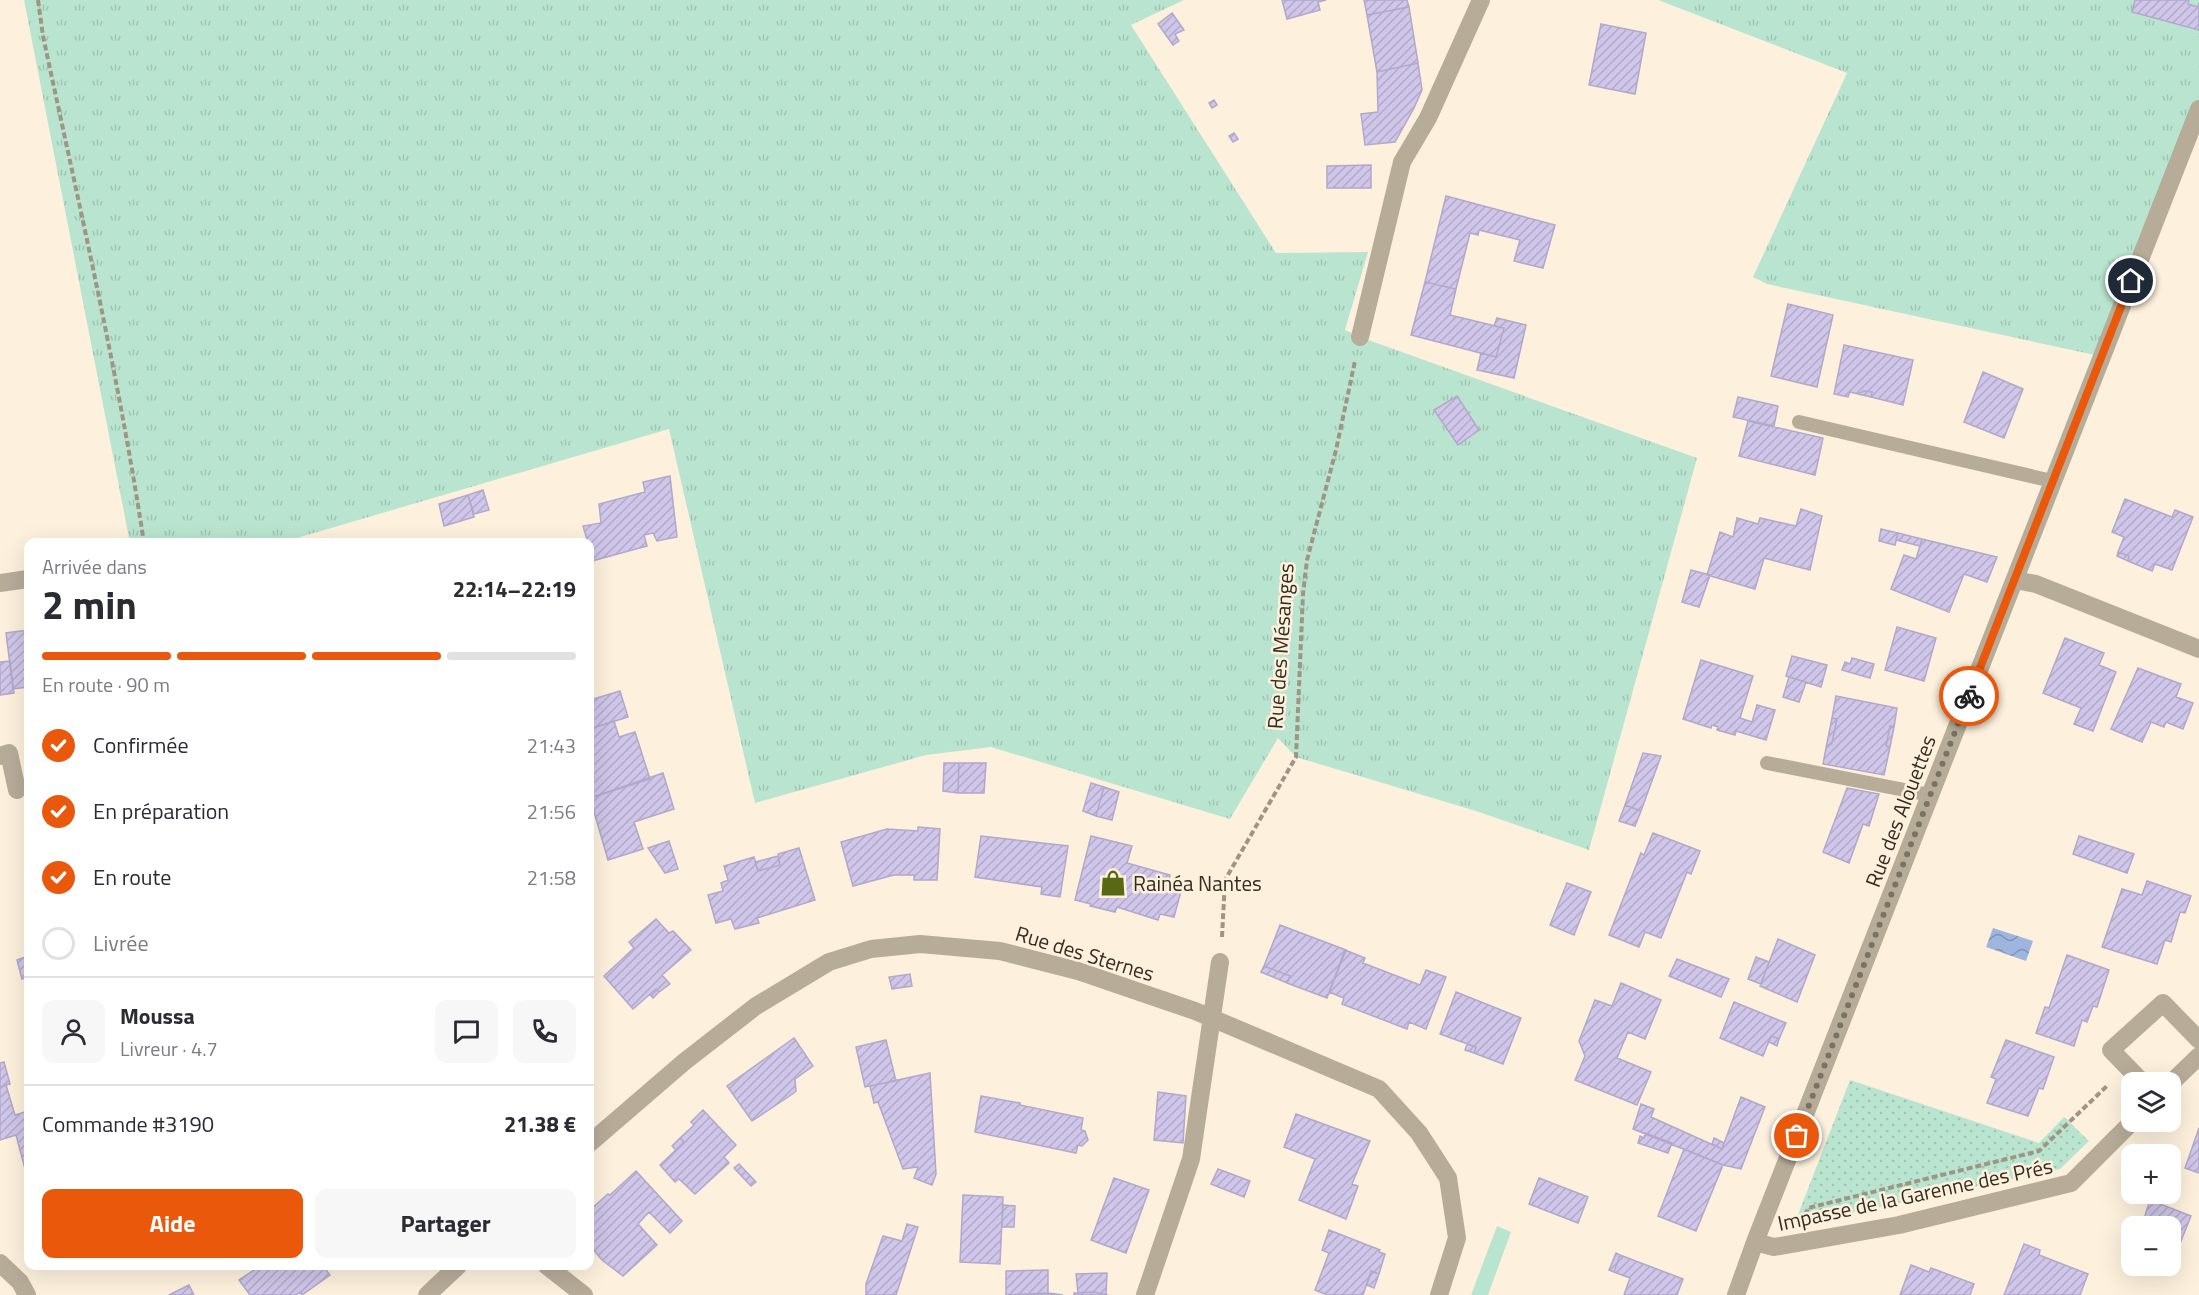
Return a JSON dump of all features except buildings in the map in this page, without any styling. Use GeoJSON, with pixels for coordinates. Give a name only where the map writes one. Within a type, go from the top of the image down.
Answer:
{"type":"FeatureCollection","features":[{"type":"Feature","properties":{"kind":"street"},"geometry":{"type":"LineString","coordinates":[[1360,338],[1402,162],[1428,118],[1481,0]]}},
{"type":"Feature","properties":{"kind":"street","name":"Rue des Alouettes"},"geometry":{"type":"LineString","coordinates":[[1736,1295],[2199,109]]}},
{"type":"Feature","properties":{"kind":"street"},"geometry":{"type":"LineString","coordinates":[[0,583],[24,580]]}},
{"type":"Feature","properties":{"kind":"street"},"geometry":{"type":"LineString","coordinates":[[2015,580],[2036,584],[2199,650]]}},
{"type":"Feature","properties":{"kind":"street"},"geometry":{"type":"LineString","coordinates":[[0,756],[9,753],[17,790]]}},
{"type":"Feature","properties":{"kind":"street","name":"Rue des Sternes"},"geometry":{"type":"LineString","coordinates":[[594,1140],[684,1062],[756,1006],[829,962],[871,949],[920,944],[1000,951],[1078,970],[1213,1019],[1379,1089],[1419,1133],[1448,1178],[1457,1238],[1439,1295]]}},
{"type":"Feature","properties":{"kind":"street"},"geometry":{"type":"LineString","coordinates":[[1145,1295],[1191,1159],[1220,962]]}},
{"type":"Feature","properties":{"kind":"street"},"geometry":{"type":"LineString","coordinates":[[2133,1072],[2112,1050],[2163,1003],[2199,1040]]}},
{"type":"Feature","properties":{"kind":"street"},"geometry":{"type":"LineString","coordinates":[[2181,1073],[2199,1056]]}},
{"type":"Feature","properties":{"kind":"street","name":"Impasse de la Garenne des Prés"},"geometry":{"type":"LineString","coordinates":[[1755,1242],[1774,1247],[1899,1224],[2071,1183],[2123,1132]]}},
{"type":"Feature","properties":{"kind":"street"},"geometry":{"type":"LineString","coordinates":[[0,1263],[20,1281],[27,1295]]}},
{"type":"Feature","properties":{"kind":"street"},"geometry":{"type":"LineString","coordinates":[[427,1295],[454,1270]]}},
{"type":"Feature","properties":{"kind":"street"},"geometry":{"type":"LineString","coordinates":[[552,1270],[584,1295]]}},
{"type":"Feature","properties":{"kind":"lane"},"geometry":{"type":"LineString","coordinates":[[1799,422],[2052,482]]}},
{"type":"Feature","properties":{"kind":"lane"},"geometry":{"type":"LineString","coordinates":[[1767,763],[1930,795]]}},
{"type":"Feature","properties":{"kind":"path"},"geometry":{"type":"LineString","coordinates":[[38,0],[103,308],[130,451],[143,538]]}},
{"type":"Feature","properties":{"kind":"path","name":"Rue des Mésanges"},"geometry":{"type":"LineString","coordinates":[[1220,962],[1225,880],[1296,757],[1307,560],[1336,450],[1360,338]]}},
{"type":"Feature","properties":{"kind":"path"},"geometry":{"type":"LineString","coordinates":[[1794,1243],[1808,1208],[2039,1151],[2128,1067]]}},
{"type":"Feature","properties":{"kind":"green space"},"geometry":{"type":"Polygon","coordinates":[[[24,0],[1184,0],[1131,25],[1276,253],[1368,252],[1345,330],[1697,458],[1589,850],[1476,811],[1296,757],[1278,738],[1230,819],[991,747],[926,755],[755,803],[669,429],[297,538],[129,538],[24,0]]]}},
{"type":"Feature","properties":{"kind":"green space"},"geometry":{"type":"Polygon","coordinates":[[[1658,0],[2199,0],[2199,117],[2104,357],[1767,284],[1753,277],[1847,73],[1658,0]]]}},
{"type":"Feature","properties":{"kind":"green space"},"geometry":{"type":"Polygon","coordinates":[[[1850,1080],[2039,1143],[2064,1117],[2089,1141],[2060,1169],[1794,1225],[1850,1080]]]}},
{"type":"Feature","properties":{"kind":"green space"},"geometry":{"type":"Polygon","coordinates":[[[1497,1226],[1511,1232],[1488,1295],[1471,1295],[1497,1226]]]}},
{"type":"Feature","properties":{"kind":"water"},"geometry":{"type":"Polygon","coordinates":[[[1993,928],[2033,941],[2026,961],[1986,947],[1993,928]]]}},
{"type":"Feature","properties":{"kind":"way so far"},"geometry":{"type":"LineString","coordinates":[[1797,1136],[1969,696]]}},
{"type":"Feature","properties":{"kind":"place","name":"Rainéa Nantes"},"geometry":{"type":"Point","coordinates":[1113,883]}},
{"type":"Feature","properties":{"kind":"route"},"geometry":{"type":"LineString","coordinates":[[1969,696],[2131,281]]}}]}
